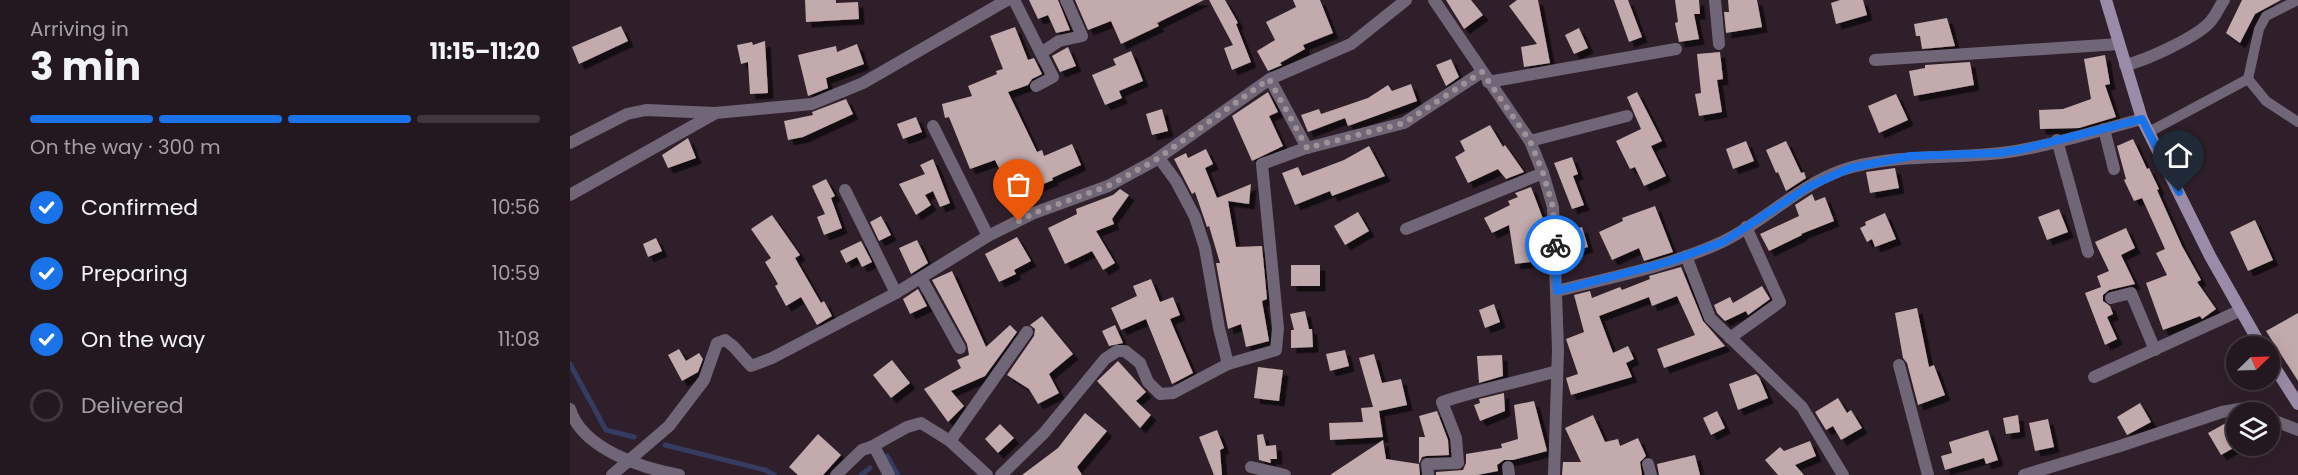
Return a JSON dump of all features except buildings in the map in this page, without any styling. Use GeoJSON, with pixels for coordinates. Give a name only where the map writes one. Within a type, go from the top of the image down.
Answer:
{"type":"FeatureCollection","features":[{"type":"Feature","properties":{"kind":"street"},"geometry":{"type":"LineString","coordinates":[[570,142],[627,114],[646,110],[715,113],[812,104],[863,83],[1007,0]]}},
{"type":"Feature","properties":{"kind":"street"},"geometry":{"type":"LineString","coordinates":[[1014,0],[1053,77],[1036,86]]}},
{"type":"Feature","properties":{"kind":"street"},"geometry":{"type":"LineString","coordinates":[[1041,53],[1059,41],[1082,36],[1066,0]]}},
{"type":"Feature","properties":{"kind":"street"},"geometry":{"type":"LineString","coordinates":[[612,475],[669,426],[704,380],[717,343],[725,340],[751,366],[772,358],[896,293],[988,236],[1034,213],[1108,186],[1159,158],[1269,79],[1350,45],[1406,0]]}},
{"type":"Feature","properties":{"kind":"street"},"geometry":{"type":"LineString","coordinates":[[1434,0],[1530,141],[1553,207],[1557,291],[1554,475]]}},
{"type":"Feature","properties":{"kind":"street"},"geometry":{"type":"LineString","coordinates":[[1715,0],[1719,44]]}},
{"type":"Feature","properties":{"kind":"street"},"geometry":{"type":"LineString","coordinates":[[2106,0],[2142,119],[2239,311],[2255,336]]}},
{"type":"Feature","properties":{"kind":"street"},"geometry":{"type":"LineString","coordinates":[[2125,65],[2139,62],[2168,48],[2208,24],[2224,0]]}},
{"type":"Feature","properties":{"kind":"street"},"geometry":{"type":"LineString","coordinates":[[1875,60],[2119,44]]}},
{"type":"Feature","properties":{"kind":"street"},"geometry":{"type":"LineString","coordinates":[[1001,475],[1044,433],[1105,358],[1117,351],[1125,351],[1140,363],[1148,382],[1160,394],[1173,393],[1228,364],[1276,350],[1278,328],[1262,165],[1307,148],[1404,123],[1485,77],[1676,49]]}},
{"type":"Feature","properties":{"kind":"street"},"geometry":{"type":"LineString","coordinates":[[1269,79],[1307,148]]}},
{"type":"Feature","properties":{"kind":"street"},"geometry":{"type":"LineString","coordinates":[[570,195],[715,113]]}},
{"type":"Feature","properties":{"kind":"street"},"geometry":{"type":"LineString","coordinates":[[1530,141],[1627,116]]}},
{"type":"Feature","properties":{"kind":"street"},"geometry":{"type":"LineString","coordinates":[[1557,291],[1686,256],[1723,242],[1808,187],[1850,168],[1911,156],[1999,153],[2142,119]]}},
{"type":"Feature","properties":{"kind":"street"},"geometry":{"type":"LineString","coordinates":[[933,126],[988,236]]}},
{"type":"Feature","properties":{"kind":"street"},"geometry":{"type":"LineString","coordinates":[[2104,129],[2114,169]]}},
{"type":"Feature","properties":{"kind":"street"},"geometry":{"type":"LineString","coordinates":[[2057,140],[2088,252]]}},
{"type":"Feature","properties":{"kind":"street"},"geometry":{"type":"LineString","coordinates":[[1159,158],[1196,217],[1205,248],[1219,328],[1228,364]]}},
{"type":"Feature","properties":{"kind":"street"},"geometry":{"type":"LineString","coordinates":[[1406,229],[1543,173]]}},
{"type":"Feature","properties":{"kind":"street"},"geometry":{"type":"LineString","coordinates":[[845,190],[896,293]]}},
{"type":"Feature","properties":{"kind":"street"},"geometry":{"type":"LineString","coordinates":[[1730,338],[1780,302],[1746,227]]}},
{"type":"Feature","properties":{"kind":"street"},"geometry":{"type":"LineString","coordinates":[[1686,256],[1710,318],[1802,407],[1842,475]]}},
{"type":"Feature","properties":{"kind":"street"},"geometry":{"type":"LineString","coordinates":[[921,278],[960,348]]}},
{"type":"Feature","properties":{"kind":"street"},"geometry":{"type":"LineString","coordinates":[[2111,298],[2131,293],[2155,350]]}},
{"type":"Feature","properties":{"kind":"street"},"geometry":{"type":"LineString","coordinates":[[2094,377],[2239,311]]}},
{"type":"Feature","properties":{"kind":"street"},"geometry":{"type":"LineString","coordinates":[[950,441],[1027,332]]}},
{"type":"Feature","properties":{"kind":"street"},"geometry":{"type":"LineString","coordinates":[[1899,365],[1928,475]]}},
{"type":"Feature","properties":{"kind":"street"},"geometry":{"type":"LineString","coordinates":[[1428,475],[1427,464],[1458,463],[1456,438],[1442,402],[1481,389],[1512,385],[1557,371]]}},
{"type":"Feature","properties":{"kind":"street"},"geometry":{"type":"LineString","coordinates":[[2280,376],[2298,404]]}},
{"type":"Feature","properties":{"kind":"street"},"geometry":{"type":"LineString","coordinates":[[570,409],[572,417],[593,441],[651,470],[679,475]]}},
{"type":"Feature","properties":{"kind":"street"},"geometry":{"type":"LineString","coordinates":[[2024,475],[2226,411]]}},
{"type":"Feature","properties":{"kind":"street"},"geometry":{"type":"LineString","coordinates":[[2280,422],[2298,429]]}},
{"type":"Feature","properties":{"kind":"street"},"geometry":{"type":"LineString","coordinates":[[836,475],[862,450],[907,427],[921,423],[950,441],[987,475]]}},
{"type":"Feature","properties":{"kind":"street"},"geometry":{"type":"LineString","coordinates":[[871,447],[876,450],[889,475]]}},
{"type":"Feature","properties":{"kind":"street"},"geometry":{"type":"LineString","coordinates":[[1251,467],[1285,475]]}},
{"type":"Feature","properties":{"kind":"lane"},"geometry":{"type":"LineString","coordinates":[[2149,132],[2248,79],[2259,29],[2266,16],[2298,0]]}},
{"type":"Feature","properties":{"kind":"lane"},"geometry":{"type":"LineString","coordinates":[[2248,79],[2266,101],[2298,122]]}},
{"type":"Feature","properties":{"kind":"waterway"},"geometry":{"type":"LineString","coordinates":[[570,364],[606,430],[634,437]]}},
{"type":"Feature","properties":{"kind":"waterway"},"geometry":{"type":"LineString","coordinates":[[665,445],[765,470],[774,475]]}},
{"type":"Feature","properties":{"kind":"waterway"},"geometry":{"type":"LineString","coordinates":[[887,456],[898,475]]}},
{"type":"Feature","properties":{"kind":"waterway"},"geometry":{"type":"LineString","coordinates":[[861,475],[870,468]]}},
{"type":"Feature","properties":{"kind":"way so far"},"geometry":{"type":"LineString","coordinates":[[1019,221],[1034,213],[1108,186],[1154,161],[1269,79],[1307,148],[1404,123],[1482,72],[1530,141],[1553,207],[1555,245]]}},
{"type":"Feature","properties":{"kind":"route"},"geometry":{"type":"LineString","coordinates":[[1555,245],[1557,291],[1668,262],[1723,242],[1808,187],[1850,168],[1911,156],[1999,153],[2023,149],[2142,119],[2179,192]]}}]}
